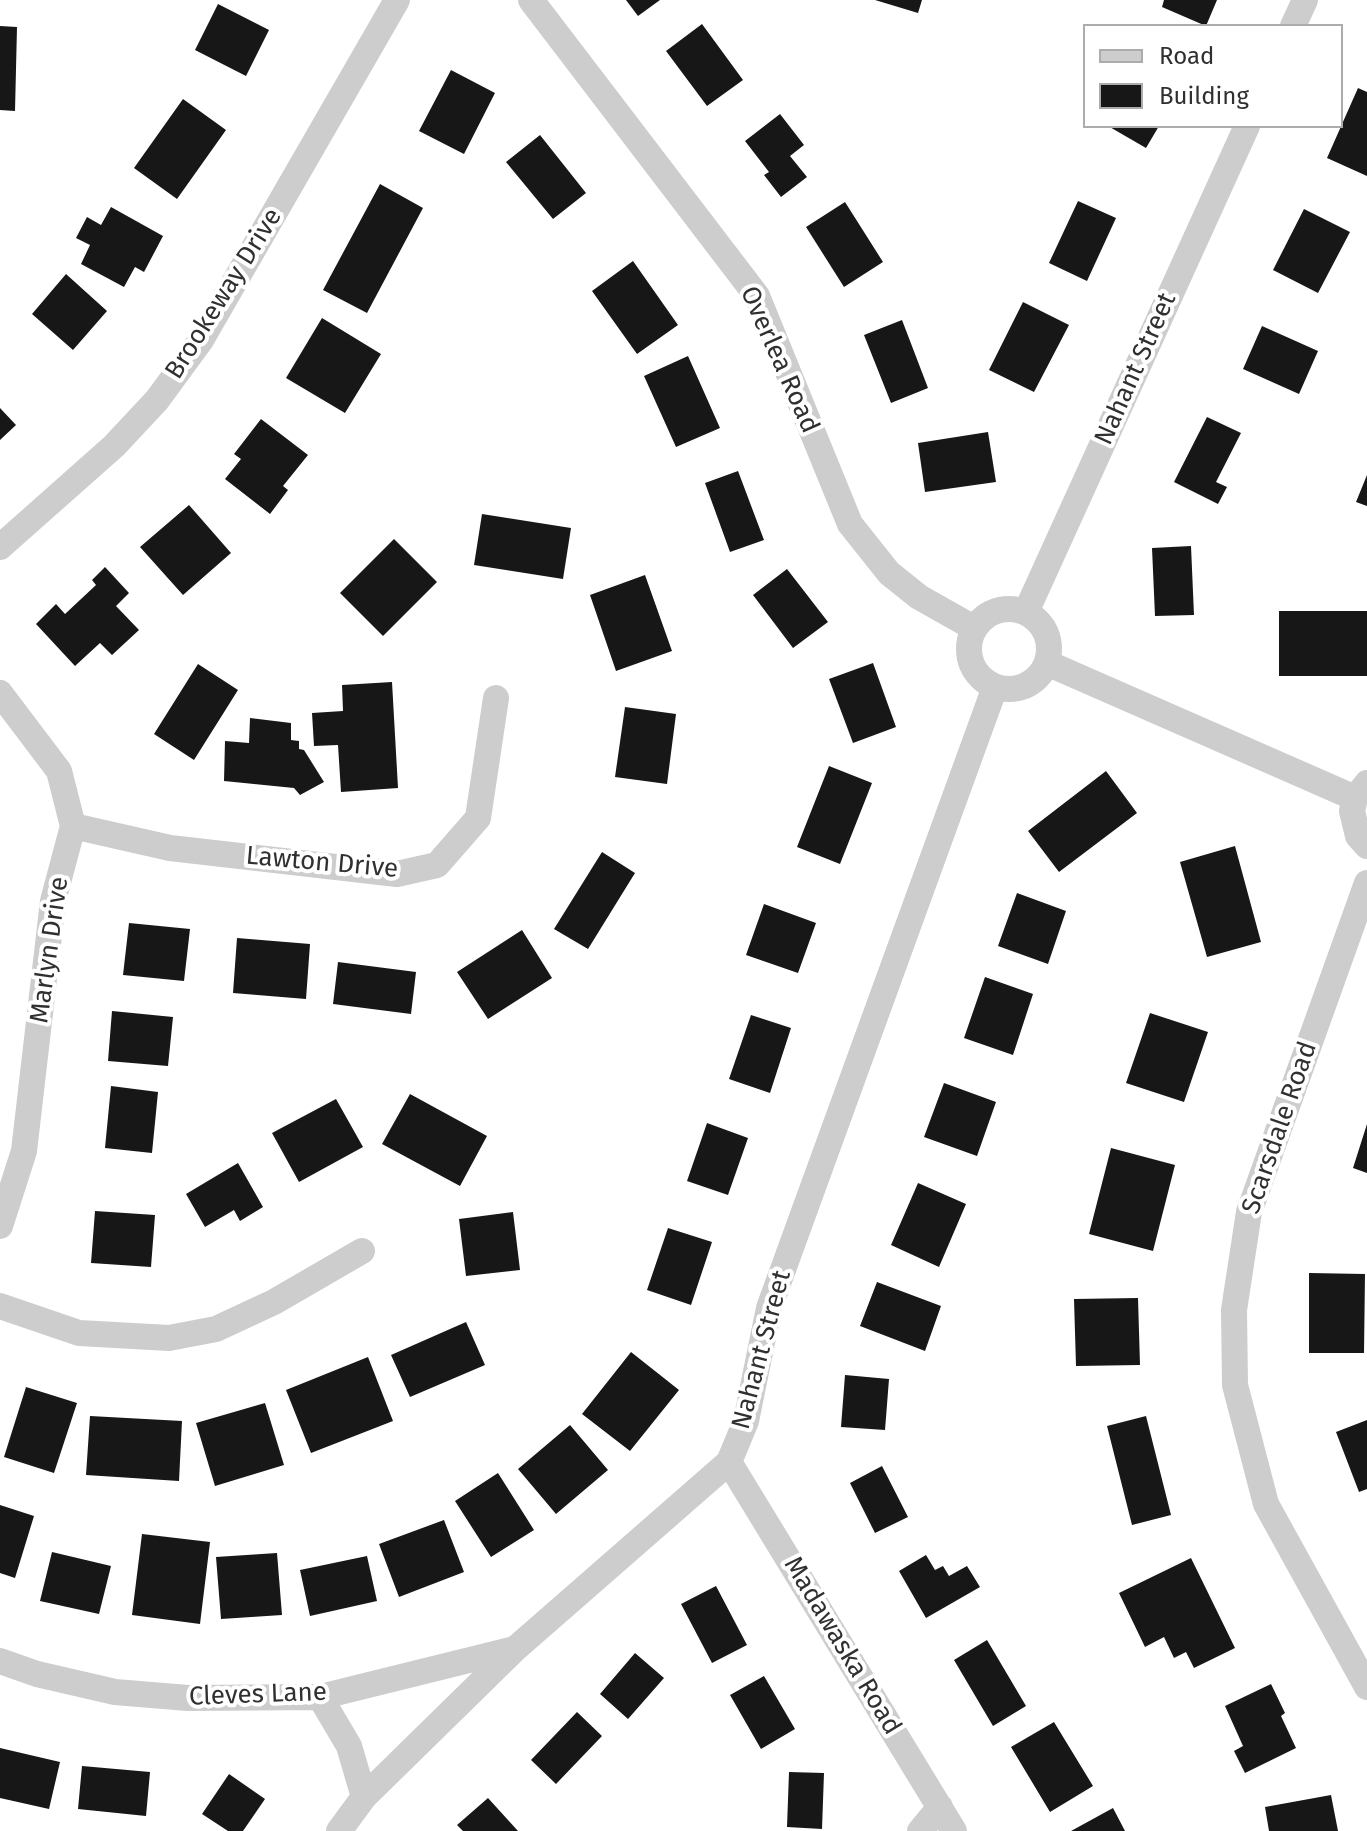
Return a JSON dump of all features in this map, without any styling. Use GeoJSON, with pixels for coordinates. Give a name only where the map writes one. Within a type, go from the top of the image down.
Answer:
{"type":"FeatureCollection","features":[{"type":"Feature","properties":{"kind":"street","name":"Brookeway Drive"},"geometry":{"type":"LineString","coordinates":[[0,547],[114,446],[157,400],[201,340],[397,0]]}},
{"type":"Feature","properties":{"kind":"street","name":"Overlea Road"},"geometry":{"type":"LineString","coordinates":[[531,0],[757,296],[850,524],[889,573],[919,597],[974,628]]}},
{"type":"Feature","properties":{"kind":"street"},"geometry":{"type":"LineString","coordinates":[[1294,24],[1305,0]]}},
{"type":"Feature","properties":{"kind":"street","name":"Nahant Street"},"geometry":{"type":"LineString","coordinates":[[1026,612],[1246,128]]}},
{"type":"Feature","properties":{"kind":"street"},"geometry":{"type":"LineString","coordinates":[[1014,608],[1026,612],[1036,618],[1049,639],[1047,663],[1032,683],[1008,690],[995,687],[976,673],[971,663],[968,651],[974,628],[991,612],[1014,608]]}},
{"type":"Feature","properties":{"kind":"street"},"geometry":{"type":"LineString","coordinates":[[1047,663],[1361,790],[1352,811],[1353,823],[1358,836],[1367,846]]}},
{"type":"Feature","properties":{"kind":"street","name":"Nahant Street"},"geometry":{"type":"LineString","coordinates":[[339,1831],[364,1797],[515,1649],[729,1462],[746,1421],[769,1308],[995,687]]}},
{"type":"Feature","properties":{"kind":"street","name":"Marlyn Drive"},"geometry":{"type":"LineString","coordinates":[[0,693],[59,771],[73,826],[53,901],[24,1151],[0,1226]]}},
{"type":"Feature","properties":{"kind":"street","name":"Lawton Drive"},"geometry":{"type":"LineString","coordinates":[[73,826],[170,848],[382,873],[397,874],[437,865],[478,818],[496,698]]}},
{"type":"Feature","properties":{"kind":"street","name":"Scarsdale Road"},"geometry":{"type":"LineString","coordinates":[[1367,883],[1249,1212],[1234,1310],[1235,1385],[1266,1504],[1367,1687]]}},
{"type":"Feature","properties":{"kind":"street"},"geometry":{"type":"LineString","coordinates":[[0,1306],[79,1333],[169,1338],[216,1329],[274,1302],[362,1251]]}},
{"type":"Feature","properties":{"kind":"street","name":"Madawaska Road"},"geometry":{"type":"LineString","coordinates":[[729,1462],[954,1831]]}},
{"type":"Feature","properties":{"kind":"street","name":"Cleves Lane"},"geometry":{"type":"LineString","coordinates":[[0,1661],[37,1674],[115,1692],[188,1698],[320,1697],[515,1649]]}},
{"type":"Feature","properties":{"kind":"street"},"geometry":{"type":"LineString","coordinates":[[320,1697],[349,1746],[364,1797]]}},
{"type":"Feature","properties":{"kind":"street"},"geometry":{"type":"LineString","coordinates":[[920,1831],[940,1807]]}},
{"type":"Feature","properties":{"kind":"building"},"geometry":{"type":"Polygon","coordinates":[[[626,0],[660,0],[638,16],[626,0]]]}},
{"type":"Feature","properties":{"kind":"building"},"geometry":{"type":"Polygon","coordinates":[[[875,0],[922,0],[918,13],[875,0]]]}},
{"type":"Feature","properties":{"kind":"building"},"geometry":{"type":"Polygon","coordinates":[[[1164,0],[1217,0],[1207,24],[1162,7],[1164,0]]]}},
{"type":"Feature","properties":{"kind":"building"},"geometry":{"type":"Polygon","coordinates":[[[218,4],[269,30],[246,76],[195,50],[218,4]]]}},
{"type":"Feature","properties":{"kind":"building"},"geometry":{"type":"Polygon","coordinates":[[[702,24],[743,80],[707,106],[666,51],[702,24]]]}},
{"type":"Feature","properties":{"kind":"building"},"geometry":{"type":"Polygon","coordinates":[[[0,26],[17,27],[15,111],[0,110],[0,26]]]}},
{"type":"Feature","properties":{"kind":"building"},"geometry":{"type":"Polygon","coordinates":[[[451,70],[495,93],[464,154],[419,131],[451,70]]]}},
{"type":"Feature","properties":{"kind":"building"},"geometry":{"type":"Polygon","coordinates":[[[1358,88],[1367,92],[1367,176],[1327,158],[1343,128],[1358,88]]]}},
{"type":"Feature","properties":{"kind":"building"},"geometry":{"type":"Polygon","coordinates":[[[183,99],[226,130],[177,199],[134,168],[183,99]]]}},
{"type":"Feature","properties":{"kind":"building"},"geometry":{"type":"Polygon","coordinates":[[[780,114],[804,145],[790,156],[807,177],[781,197],[764,175],[769,172],[745,141],[780,114]]]}},
{"type":"Feature","properties":{"kind":"building"},"geometry":{"type":"Polygon","coordinates":[[[1111,128],[1158,128],[1146,148],[1111,128]]]}},
{"type":"Feature","properties":{"kind":"building"},"geometry":{"type":"Polygon","coordinates":[[[540,135],[586,193],[553,219],[506,162],[540,135]]]}},
{"type":"Feature","properties":{"kind":"building"},"geometry":{"type":"Polygon","coordinates":[[[380,184],[423,208],[367,313],[323,290],[380,184]]]}},
{"type":"Feature","properties":{"kind":"building"},"geometry":{"type":"Polygon","coordinates":[[[1078,201],[1116,218],[1087,281],[1049,263],[1078,201]]]}},
{"type":"Feature","properties":{"kind":"building"},"geometry":{"type":"Polygon","coordinates":[[[845,202],[883,262],[844,287],[806,227],[845,202]]]}},
{"type":"Feature","properties":{"kind":"building"},"geometry":{"type":"Polygon","coordinates":[[[111,207],[163,236],[144,272],[135,267],[124,287],[81,264],[90,245],[76,238],[87,217],[101,225],[111,207]]]}},
{"type":"Feature","properties":{"kind":"building"},"geometry":{"type":"Polygon","coordinates":[[[1304,209],[1350,232],[1318,293],[1273,270],[1304,209]]]}},
{"type":"Feature","properties":{"kind":"building"},"geometry":{"type":"Polygon","coordinates":[[[633,261],[678,325],[637,354],[592,291],[633,261]]]}},
{"type":"Feature","properties":{"kind":"building"},"geometry":{"type":"Polygon","coordinates":[[[66,274],[107,311],[73,350],[32,314],[66,274]]]}},
{"type":"Feature","properties":{"kind":"building"},"geometry":{"type":"Polygon","coordinates":[[[1023,302],[1069,325],[1034,392],[989,370],[1023,302]]]}},
{"type":"Feature","properties":{"kind":"building"},"geometry":{"type":"Polygon","coordinates":[[[322,318],[381,354],[345,413],[286,378],[322,318]]]}},
{"type":"Feature","properties":{"kind":"building"},"geometry":{"type":"Polygon","coordinates":[[[902,320],[928,388],[891,403],[864,335],[902,320]]]}},
{"type":"Feature","properties":{"kind":"building"},"geometry":{"type":"Polygon","coordinates":[[[1262,326],[1318,351],[1299,394],[1243,369],[1262,326]]]}},
{"type":"Feature","properties":{"kind":"building"},"geometry":{"type":"Polygon","coordinates":[[[688,356],[720,428],[676,447],[644,376],[688,356]]]}},
{"type":"Feature","properties":{"kind":"building"},"geometry":{"type":"Polygon","coordinates":[[[0,408],[16,425],[0,440],[0,408]]]}},
{"type":"Feature","properties":{"kind":"building"},"geometry":{"type":"Polygon","coordinates":[[[1207,417],[1241,433],[1216,482],[1227,487],[1218,504],[1174,482],[1207,417]]]}},
{"type":"Feature","properties":{"kind":"building"},"geometry":{"type":"Polygon","coordinates":[[[261,419],[308,455],[283,486],[288,490],[270,514],[225,479],[241,459],[234,454],[261,419]]]}},
{"type":"Feature","properties":{"kind":"building"},"geometry":{"type":"Polygon","coordinates":[[[988,432],[996,482],[925,492],[918,443],[988,432]]]}},
{"type":"Feature","properties":{"kind":"building"},"geometry":{"type":"Polygon","coordinates":[[[738,471],[764,540],[730,552],[705,483],[738,471]]]}},
{"type":"Feature","properties":{"kind":"building"},"geometry":{"type":"Polygon","coordinates":[[[1367,475],[1367,506],[1356,502],[1367,475]]]}},
{"type":"Feature","properties":{"kind":"building"},"geometry":{"type":"Polygon","coordinates":[[[189,505],[231,553],[183,595],[140,547],[189,505]]]}},
{"type":"Feature","properties":{"kind":"building"},"geometry":{"type":"Polygon","coordinates":[[[482,514],[571,528],[563,579],[474,565],[482,514]]]}},
{"type":"Feature","properties":{"kind":"building"},"geometry":{"type":"Polygon","coordinates":[[[394,539],[437,582],[383,636],[340,593],[394,539]]]}},
{"type":"Feature","properties":{"kind":"building"},"geometry":{"type":"Polygon","coordinates":[[[1191,546],[1194,615],[1155,616],[1152,548],[1191,546]]]}},
{"type":"Feature","properties":{"kind":"building"},"geometry":{"type":"Polygon","coordinates":[[[105,567],[129,593],[116,606],[139,630],[112,655],[100,643],[75,666],[36,624],[56,604],[65,614],[96,585],[92,580],[105,567]]]}},
{"type":"Feature","properties":{"kind":"building"},"geometry":{"type":"Polygon","coordinates":[[[787,569],[828,622],[793,648],[753,595],[787,569]]]}},
{"type":"Feature","properties":{"kind":"building"},"geometry":{"type":"Polygon","coordinates":[[[645,575],[672,651],[616,671],[590,595],[645,575]]]}},
{"type":"Feature","properties":{"kind":"building"},"geometry":{"type":"Polygon","coordinates":[[[1279,611],[1367,611],[1367,676],[1279,676],[1279,611]]]}},
{"type":"Feature","properties":{"kind":"building"},"geometry":{"type":"Polygon","coordinates":[[[873,663],[896,727],[853,743],[829,679],[873,663]]]}},
{"type":"Feature","properties":{"kind":"building"},"geometry":{"type":"Polygon","coordinates":[[[198,664],[238,690],[194,760],[154,734],[198,664]]]}},
{"type":"Feature","properties":{"kind":"building"},"geometry":{"type":"Polygon","coordinates":[[[392,682],[398,788],[341,792],[338,745],[314,746],[312,713],[343,711],[342,685],[392,682]]]}},
{"type":"Feature","properties":{"kind":"building"},"geometry":{"type":"Polygon","coordinates":[[[625,707],[676,714],[667,784],[615,777],[625,707]]]}},
{"type":"Feature","properties":{"kind":"building"},"geometry":{"type":"Polygon","coordinates":[[[250,718],[291,723],[291,740],[299,741],[299,749],[304,750],[324,782],[300,795],[294,788],[224,781],[225,741],[249,743],[250,718]]]}},
{"type":"Feature","properties":{"kind":"building"},"geometry":{"type":"Polygon","coordinates":[[[829,766],[872,783],[840,864],[797,847],[829,766]]]}},
{"type":"Feature","properties":{"kind":"building"},"geometry":{"type":"Polygon","coordinates":[[[1106,771],[1137,813],[1059,872],[1028,831],[1106,771]]]}},
{"type":"Feature","properties":{"kind":"building"},"geometry":{"type":"Polygon","coordinates":[[[1235,846],[1261,942],[1207,957],[1180,862],[1235,846]]]}},
{"type":"Feature","properties":{"kind":"building"},"geometry":{"type":"Polygon","coordinates":[[[602,852],[635,873],[588,949],[554,929],[602,852]]]}},
{"type":"Feature","properties":{"kind":"building"},"geometry":{"type":"Polygon","coordinates":[[[1017,893],[1066,911],[1048,964],[998,946],[1017,893]]]}},
{"type":"Feature","properties":{"kind":"building"},"geometry":{"type":"Polygon","coordinates":[[[764,904],[816,923],[798,973],[746,955],[764,904]]]}},
{"type":"Feature","properties":{"kind":"building"},"geometry":{"type":"Polygon","coordinates":[[[129,923],[190,929],[184,981],[123,975],[129,923]]]}},
{"type":"Feature","properties":{"kind":"building"},"geometry":{"type":"Polygon","coordinates":[[[522,930],[552,978],[488,1019],[457,972],[522,930]]]}},
{"type":"Feature","properties":{"kind":"building"},"geometry":{"type":"Polygon","coordinates":[[[237,938],[310,944],[306,999],[233,993],[237,938]]]}},
{"type":"Feature","properties":{"kind":"building"},"geometry":{"type":"Polygon","coordinates":[[[338,962],[416,972],[411,1014],[333,1004],[338,962]]]}},
{"type":"Feature","properties":{"kind":"building"},"geometry":{"type":"Polygon","coordinates":[[[985,977],[1033,994],[1013,1055],[964,1038],[985,977]]]}},
{"type":"Feature","properties":{"kind":"building"},"geometry":{"type":"Polygon","coordinates":[[[112,1011],[173,1017],[168,1066],[108,1061],[112,1011]]]}},
{"type":"Feature","properties":{"kind":"building"},"geometry":{"type":"Polygon","coordinates":[[[1150,1013],[1208,1032],[1184,1102],[1126,1083],[1150,1013]]]}},
{"type":"Feature","properties":{"kind":"building"},"geometry":{"type":"Polygon","coordinates":[[[751,1015],[791,1028],[770,1093],[729,1079],[751,1015]]]}},
{"type":"Feature","properties":{"kind":"building"},"geometry":{"type":"Polygon","coordinates":[[[944,1083],[996,1102],[977,1156],[924,1137],[944,1083]]]}},
{"type":"Feature","properties":{"kind":"building"},"geometry":{"type":"Polygon","coordinates":[[[111,1086],[158,1092],[152,1153],[105,1148],[111,1086]]]}},
{"type":"Feature","properties":{"kind":"building"},"geometry":{"type":"Polygon","coordinates":[[[410,1094],[487,1136],[460,1186],[382,1144],[410,1094]]]}},
{"type":"Feature","properties":{"kind":"building"},"geometry":{"type":"Polygon","coordinates":[[[336,1099],[363,1147],[299,1182],[272,1133],[336,1099]]]}},
{"type":"Feature","properties":{"kind":"building"},"geometry":{"type":"Polygon","coordinates":[[[707,1123],[748,1138],[728,1195],[687,1181],[707,1123]]]}},
{"type":"Feature","properties":{"kind":"building"},"geometry":{"type":"Polygon","coordinates":[[[1367,1124],[1367,1173],[1353,1168],[1367,1124]]]}},
{"type":"Feature","properties":{"kind":"building"},"geometry":{"type":"Polygon","coordinates":[[[1111,1148],[1175,1165],[1153,1251],[1089,1234],[1111,1148]]]}},
{"type":"Feature","properties":{"kind":"building"},"geometry":{"type":"Polygon","coordinates":[[[238,1163],[263,1207],[240,1221],[234,1210],[205,1227],[186,1194],[238,1163]]]}},
{"type":"Feature","properties":{"kind":"building"},"geometry":{"type":"Polygon","coordinates":[[[918,1183],[966,1204],[939,1267],[891,1245],[918,1183]]]}},
{"type":"Feature","properties":{"kind":"building"},"geometry":{"type":"Polygon","coordinates":[[[95,1211],[155,1215],[151,1267],[91,1263],[95,1211]]]}},
{"type":"Feature","properties":{"kind":"building"},"geometry":{"type":"Polygon","coordinates":[[[513,1212],[520,1270],[466,1276],[459,1219],[513,1212]]]}},
{"type":"Feature","properties":{"kind":"building"},"geometry":{"type":"Polygon","coordinates":[[[668,1228],[712,1242],[691,1305],[647,1290],[668,1228]]]}},
{"type":"Feature","properties":{"kind":"building"},"geometry":{"type":"Polygon","coordinates":[[[1309,1273],[1365,1274],[1364,1353],[1309,1353],[1309,1273]]]}},
{"type":"Feature","properties":{"kind":"building"},"geometry":{"type":"Polygon","coordinates":[[[877,1282],[941,1306],[925,1351],[860,1326],[877,1282]]]}},
{"type":"Feature","properties":{"kind":"building"},"geometry":{"type":"Polygon","coordinates":[[[1138,1298],[1140,1365],[1076,1366],[1074,1299],[1138,1298]]]}},
{"type":"Feature","properties":{"kind":"building"},"geometry":{"type":"Polygon","coordinates":[[[466,1322],[485,1365],[410,1397],[391,1355],[466,1322]]]}},
{"type":"Feature","properties":{"kind":"building"},"geometry":{"type":"Polygon","coordinates":[[[631,1352],[679,1390],[630,1451],[582,1414],[631,1352]]]}},
{"type":"Feature","properties":{"kind":"building"},"geometry":{"type":"Polygon","coordinates":[[[368,1357],[393,1421],[311,1453],[286,1390],[368,1357]]]}},
{"type":"Feature","properties":{"kind":"building"},"geometry":{"type":"Polygon","coordinates":[[[845,1375],[889,1379],[885,1430],[841,1427],[845,1375]]]}},
{"type":"Feature","properties":{"kind":"building"},"geometry":{"type":"Polygon","coordinates":[[[26,1387],[77,1403],[54,1473],[4,1457],[26,1387]]]}},
{"type":"Feature","properties":{"kind":"building"},"geometry":{"type":"Polygon","coordinates":[[[265,1403],[284,1465],[215,1486],[196,1423],[265,1403]]]}},
{"type":"Feature","properties":{"kind":"building"},"geometry":{"type":"Polygon","coordinates":[[[90,1416],[182,1421],[179,1481],[86,1475],[90,1416]]]}},
{"type":"Feature","properties":{"kind":"building"},"geometry":{"type":"Polygon","coordinates":[[[1146,1416],[1171,1515],[1132,1525],[1107,1426],[1146,1416]]]}},
{"type":"Feature","properties":{"kind":"building"},"geometry":{"type":"Polygon","coordinates":[[[1367,1420],[1367,1489],[1359,1492],[1336,1432],[1367,1420]]]}},
{"type":"Feature","properties":{"kind":"building"},"geometry":{"type":"Polygon","coordinates":[[[570,1425],[608,1470],[556,1514],[518,1469],[570,1425]]]}},
{"type":"Feature","properties":{"kind":"building"},"geometry":{"type":"Polygon","coordinates":[[[882,1466],[908,1517],[875,1533],[850,1483],[882,1466]]]}},
{"type":"Feature","properties":{"kind":"building"},"geometry":{"type":"Polygon","coordinates":[[[498,1473],[534,1530],[491,1557],[455,1501],[498,1473]]]}},
{"type":"Feature","properties":{"kind":"building"},"geometry":{"type":"Polygon","coordinates":[[[0,1505],[34,1516],[15,1578],[0,1573],[0,1505]]]}},
{"type":"Feature","properties":{"kind":"building"},"geometry":{"type":"Polygon","coordinates":[[[444,1520],[464,1572],[399,1597],[379,1544],[444,1520]]]}},
{"type":"Feature","properties":{"kind":"building"},"geometry":{"type":"Polygon","coordinates":[[[142,1534],[210,1542],[200,1624],[132,1615],[142,1534]]]}},
{"type":"Feature","properties":{"kind":"building"},"geometry":{"type":"Polygon","coordinates":[[[52,1552],[111,1566],[99,1614],[40,1601],[52,1552]]]}},
{"type":"Feature","properties":{"kind":"building"},"geometry":{"type":"Polygon","coordinates":[[[277,1553],[282,1615],[221,1619],[216,1557],[277,1553]]]}},
{"type":"Feature","properties":{"kind":"building"},"geometry":{"type":"Polygon","coordinates":[[[926,1555],[935,1570],[943,1566],[949,1576],[967,1566],[980,1587],[926,1618],[899,1571],[926,1555]]]}},
{"type":"Feature","properties":{"kind":"building"},"geometry":{"type":"Polygon","coordinates":[[[367,1556],[377,1601],[310,1616],[300,1570],[367,1556]]]}},
{"type":"Feature","properties":{"kind":"building"},"geometry":{"type":"Polygon","coordinates":[[[1191,1558],[1235,1648],[1194,1668],[1186,1652],[1174,1658],[1164,1637],[1145,1647],[1119,1593],[1191,1558]]]}},
{"type":"Feature","properties":{"kind":"building"},"geometry":{"type":"Polygon","coordinates":[[[716,1586],[747,1645],[712,1663],[681,1604],[716,1586]]]}},
{"type":"Feature","properties":{"kind":"building"},"geometry":{"type":"Polygon","coordinates":[[[987,1640],[1026,1706],[993,1726],[954,1660],[987,1640]]]}},
{"type":"Feature","properties":{"kind":"building"},"geometry":{"type":"Polygon","coordinates":[[[635,1653],[664,1678],[628,1719],[600,1694],[635,1653]]]}},
{"type":"Feature","properties":{"kind":"building"},"geometry":{"type":"Polygon","coordinates":[[[764,1676],[795,1729],[761,1749],[730,1695],[764,1676]]]}},
{"type":"Feature","properties":{"kind":"building"},"geometry":{"type":"Polygon","coordinates":[[[1271,1684],[1285,1713],[1281,1716],[1296,1748],[1245,1773],[1234,1751],[1243,1746],[1225,1706],[1271,1684]]]}},
{"type":"Feature","properties":{"kind":"building"},"geometry":{"type":"Polygon","coordinates":[[[577,1712],[602,1736],[556,1784],[531,1760],[577,1712]]]}},
{"type":"Feature","properties":{"kind":"building"},"geometry":{"type":"Polygon","coordinates":[[[1054,1722],[1093,1786],[1050,1812],[1011,1747],[1054,1722]]]}},
{"type":"Feature","properties":{"kind":"building"},"geometry":{"type":"Polygon","coordinates":[[[0,1748],[60,1762],[49,1809],[0,1798],[0,1748]]]}},
{"type":"Feature","properties":{"kind":"building"},"geometry":{"type":"Polygon","coordinates":[[[82,1766],[150,1772],[146,1816],[78,1809],[82,1766]]]}},
{"type":"Feature","properties":{"kind":"building"},"geometry":{"type":"Polygon","coordinates":[[[789,1772],[824,1773],[822,1829],[787,1827],[789,1772]]]}},
{"type":"Feature","properties":{"kind":"building"},"geometry":{"type":"Polygon","coordinates":[[[229,1774],[265,1799],[243,1831],[228,1831],[202,1814],[229,1774]]]}},
{"type":"Feature","properties":{"kind":"building"},"geometry":{"type":"Polygon","coordinates":[[[1331,1795],[1338,1831],[1269,1831],[1265,1807],[1331,1795]]]}},
{"type":"Feature","properties":{"kind":"building"},"geometry":{"type":"Polygon","coordinates":[[[488,1798],[518,1831],[463,1831],[457,1825],[488,1798]]]}},
{"type":"Feature","properties":{"kind":"building"},"geometry":{"type":"Polygon","coordinates":[[[1113,1808],[1125,1831],[1071,1831],[1113,1808]]]}}]}
